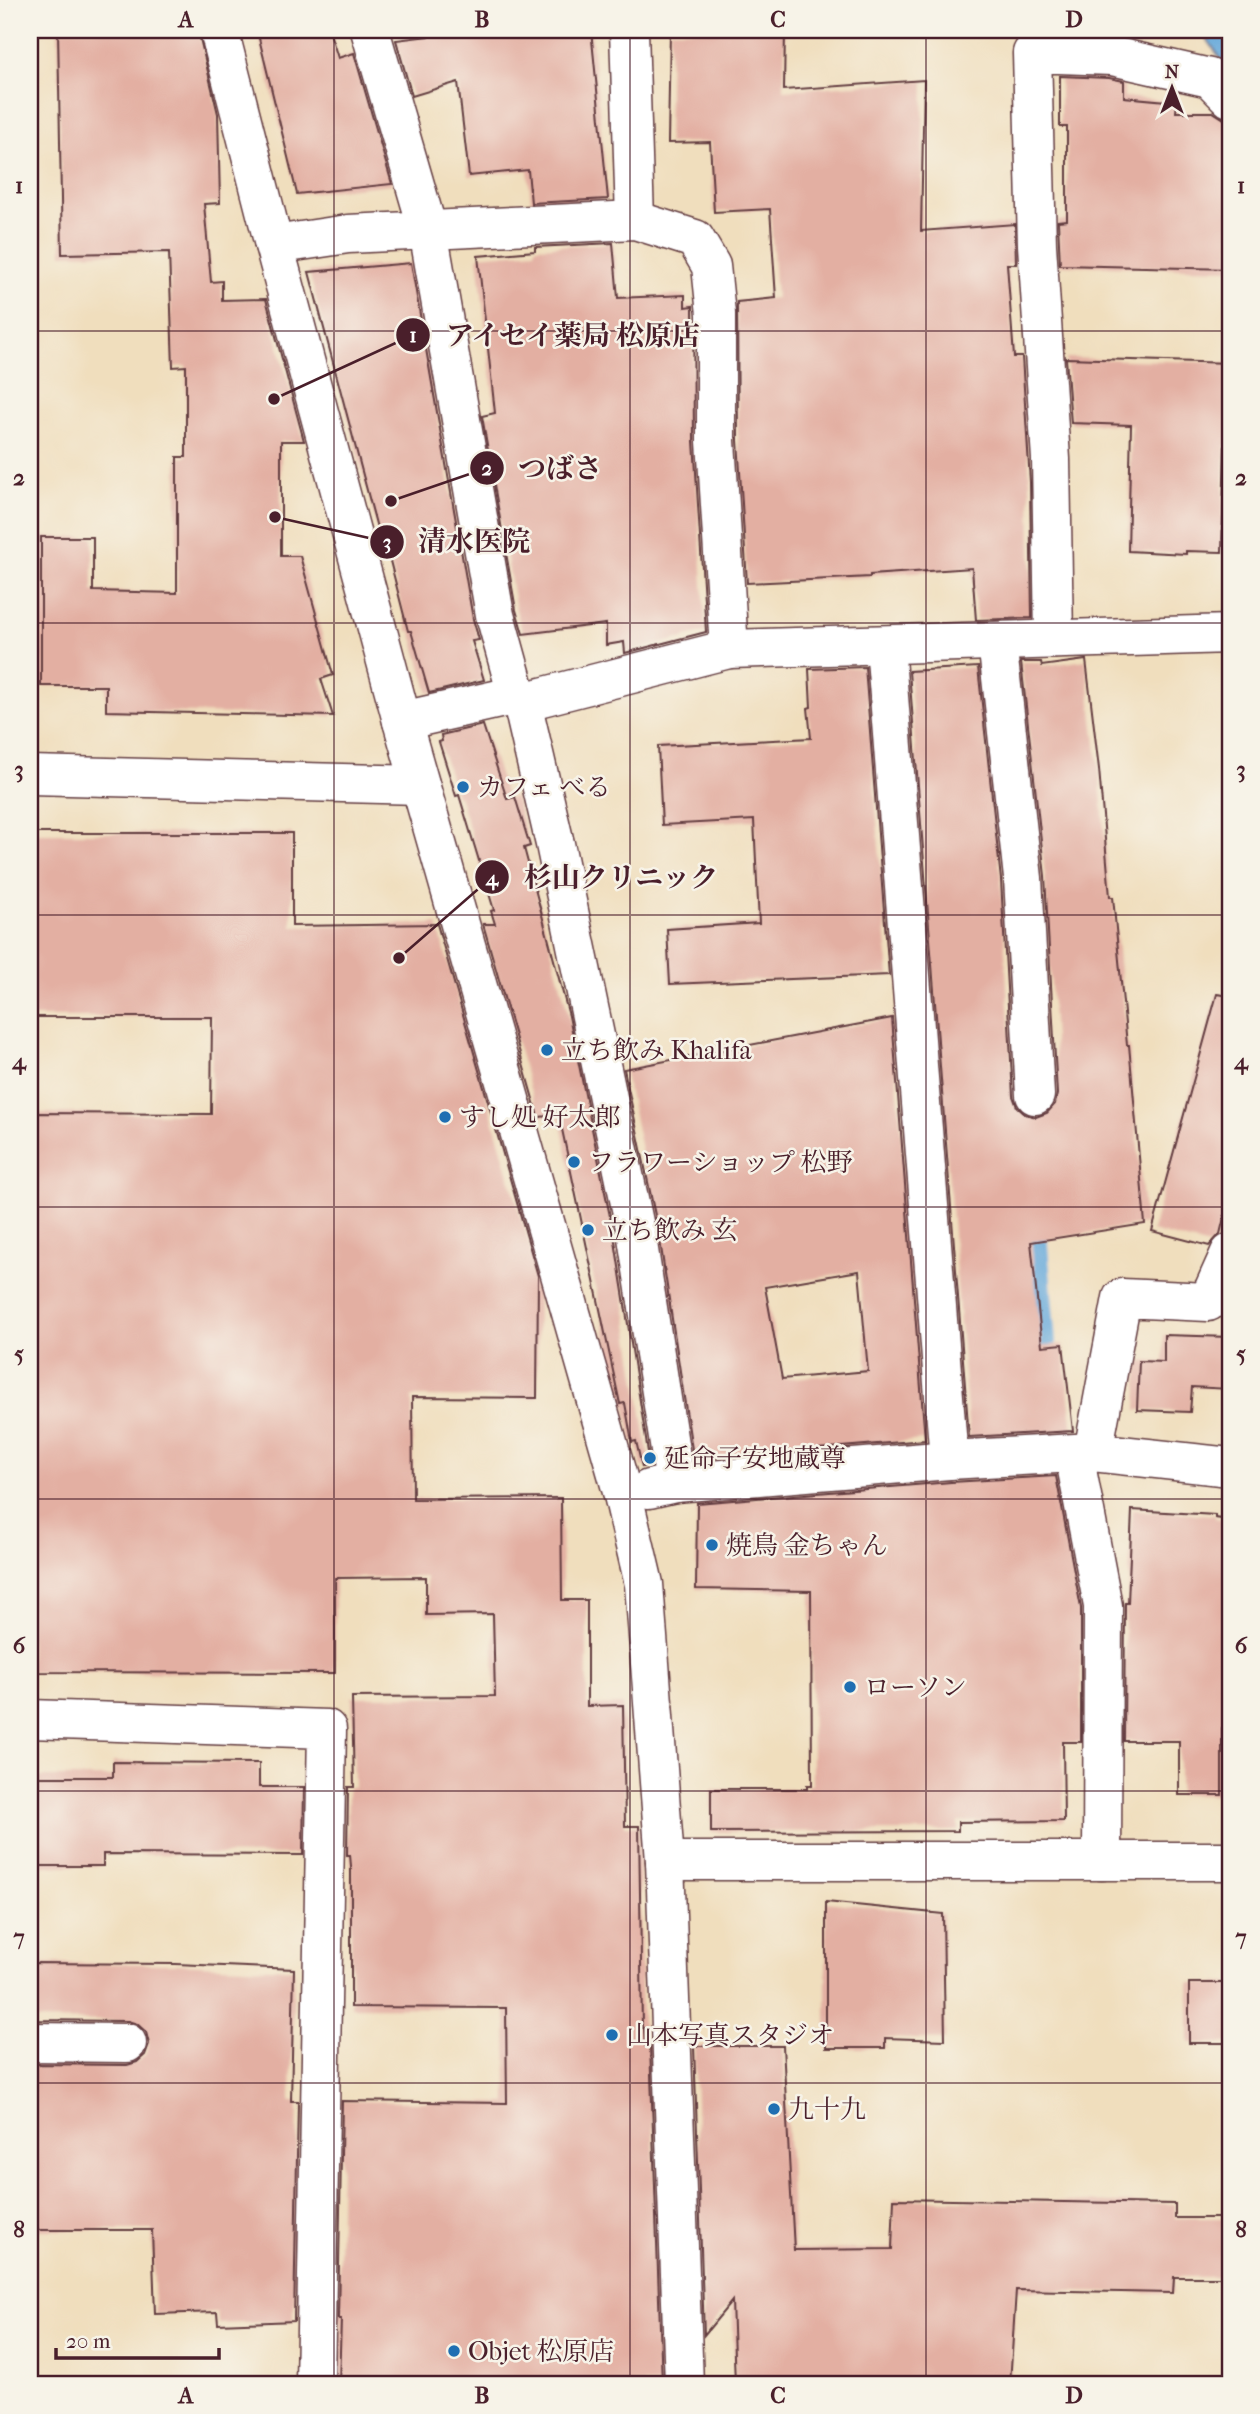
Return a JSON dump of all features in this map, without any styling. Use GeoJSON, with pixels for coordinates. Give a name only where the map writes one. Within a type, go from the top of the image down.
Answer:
{"type":"FeatureCollection","features":[{"type":"Feature","properties":{"kind":"street"},"geometry":{"type":"LineString","coordinates":[[219,30],[402,721],[623,1495],[644,1584],[665,1861],[684,2384]]}},
{"type":"Feature","properties":{"kind":"street"},"geometry":{"type":"LineString","coordinates":[[370,30],[428,230],[495,615],[520,699],[555,845],[637,1237],[675,1483]]}},
{"type":"Feature","properties":{"kind":"street"},"geometry":{"type":"LineString","coordinates":[[629,30],[635,220]]}},
{"type":"Feature","properties":{"kind":"street"},"geometry":{"type":"LineString","coordinates":[[1054,639],[1051,459],[1037,245],[1032,41],[1210,78],[1230,98]]}},
{"type":"Feature","properties":{"kind":"street"},"geometry":{"type":"LineString","coordinates":[[274,245],[348,234],[635,220],[695,239],[710,266],[716,314],[716,440],[729,649]]}},
{"type":"Feature","properties":{"kind":"street"},"geometry":{"type":"LineString","coordinates":[[402,721],[520,699],[729,649],[1230,634]]}},
{"type":"Feature","properties":{"kind":"street"},"geometry":{"type":"LineString","coordinates":[[997,641],[1023,878],[1035,1096]]}},
{"type":"Feature","properties":{"kind":"street"},"geometry":{"type":"LineString","coordinates":[[885,645],[949,1460]]}},
{"type":"Feature","properties":{"kind":"street"},"geometry":{"type":"LineString","coordinates":[[30,775],[420,785]]}},
{"type":"Feature","properties":{"kind":"street"},"geometry":{"type":"LineString","coordinates":[[1102,1861],[1103,1606],[1084,1453],[1122,1298],[1208,1301],[1230,1253]]}},
{"type":"Feature","properties":{"kind":"street"},"geometry":{"type":"LineString","coordinates":[[623,1495],[675,1483],[949,1460],[1084,1453],[1230,1466]]}},
{"type":"Feature","properties":{"kind":"street"},"geometry":{"type":"LineString","coordinates":[[30,1719],[327,1729],[315,2384]]}},
{"type":"Feature","properties":{"kind":"street"},"geometry":{"type":"LineString","coordinates":[[665,1861],[1230,1861]]}},
{"type":"Feature","properties":{"kind":"street"},"geometry":{"type":"LineString","coordinates":[[30,2042],[127,2043]]}},
{"type":"Feature","properties":{"kind":"water"},"geometry":{"type":"Polygon","coordinates":[[[1201,30],[1230,30],[1230,72],[1201,30]]]}},
{"type":"Feature","properties":{"kind":"building"},"geometry":{"type":"Polygon","coordinates":[[[58,30],[198,30],[218,114],[220,203],[204,204],[211,282],[222,281],[222,300],[266,299],[304,441],[281,441],[281,556],[300,556],[333,675],[321,679],[333,716],[106,711],[106,686],[41,686],[41,537],[93,537],[93,591],[177,593],[177,457],[186,457],[186,366],[173,367],[169,252],[62,254],[58,30]]]}},
{"type":"Feature","properties":{"kind":"building"},"geometry":{"type":"Polygon","coordinates":[[[257,30],[329,30],[338,58],[354,53],[392,184],[297,194],[257,30]]]}},
{"type":"Feature","properties":{"kind":"building"},"geometry":{"type":"Polygon","coordinates":[[[478,30],[591,30],[608,199],[531,203],[528,170],[469,176],[458,82],[412,96],[396,40],[478,30]]]}},
{"type":"Feature","properties":{"kind":"building"},"geometry":{"type":"Polygon","coordinates":[[[670,30],[785,30],[784,90],[924,80],[921,231],[1015,224],[1016,264],[1007,264],[1014,357],[1022,357],[1030,482],[1032,618],[976,620],[972,568],[870,577],[747,583],[738,440],[737,302],[776,298],[770,209],[714,212],[710,142],[668,143],[670,30]]]}},
{"type":"Feature","properties":{"kind":"building"},"geometry":{"type":"Polygon","coordinates":[[[1124,30],[1124,36],[1060,32],[1124,30]]]}},
{"type":"Feature","properties":{"kind":"building"},"geometry":{"type":"Polygon","coordinates":[[[1060,76],[1124,81],[1124,97],[1177,102],[1176,112],[1213,112],[1224,119],[1230,119],[1230,269],[1060,265],[1058,221],[1067,220],[1067,127],[1060,127],[1060,76]]]}},
{"type":"Feature","properties":{"kind":"building"},"geometry":{"type":"Polygon","coordinates":[[[613,243],[618,298],[685,295],[685,307],[693,306],[694,441],[706,632],[625,653],[624,642],[606,645],[606,624],[523,634],[516,610],[482,416],[495,413],[478,256],[535,251],[535,247],[613,243]]]}},
{"type":"Feature","properties":{"kind":"building"},"geometry":{"type":"Polygon","coordinates":[[[411,263],[473,619],[479,640],[472,641],[484,680],[429,693],[411,631],[408,631],[389,557],[385,558],[309,272],[411,263]]]}},
{"type":"Feature","properties":{"kind":"building"},"geometry":{"type":"Polygon","coordinates":[[[1066,358],[1230,363],[1230,445],[1225,445],[1222,552],[1186,551],[1186,554],[1128,551],[1131,425],[1071,423],[1066,358]]]}},
{"type":"Feature","properties":{"kind":"building"},"geometry":{"type":"Polygon","coordinates":[[[1086,660],[1110,897],[1113,897],[1129,1045],[1145,1224],[1031,1242],[1042,1346],[1063,1344],[1073,1431],[969,1437],[909,671],[978,667],[1001,880],[1013,1096],[1017,1107],[1025,1114],[1036,1117],[1047,1113],[1055,1104],[1057,1094],[1045,876],[1021,662],[1041,662],[1042,666],[1086,660]]]}},
{"type":"Feature","properties":{"kind":"building"},"geometry":{"type":"Polygon","coordinates":[[[865,667],[889,975],[670,984],[667,929],[759,923],[754,820],[662,825],[658,746],[811,738],[808,708],[811,707],[809,669],[865,667]]]}},
{"type":"Feature","properties":{"kind":"building"},"geometry":{"type":"Polygon","coordinates":[[[483,725],[507,799],[515,797],[530,846],[524,848],[569,1016],[615,1241],[650,1465],[642,1467],[636,1441],[632,1442],[625,1403],[620,1404],[559,1115],[539,1117],[539,1120],[483,924],[495,924],[491,911],[494,910],[459,795],[456,796],[439,742],[442,741],[441,735],[483,725]]]}},
{"type":"Feature","properties":{"kind":"building"},"geometry":{"type":"Polygon","coordinates":[[[30,833],[292,833],[292,926],[437,924],[538,1276],[537,1398],[412,1397],[413,1499],[561,1498],[562,1600],[587,1600],[587,1706],[623,1705],[625,1826],[639,1826],[642,2028],[645,2046],[650,2046],[662,2384],[339,2384],[342,2101],[507,2103],[506,2008],[351,2007],[351,1866],[350,1855],[347,1855],[348,1787],[354,1787],[352,1697],[495,1696],[493,1614],[426,1615],[426,1577],[335,1578],[335,1673],[30,1672],[30,1113],[211,1114],[212,1017],[30,1017],[30,833]]]}},
{"type":"Feature","properties":{"kind":"building"},"geometry":{"type":"Polygon","coordinates":[[[1217,994],[1230,996],[1230,1193],[1220,1234],[1209,1246],[1152,1231],[1217,994]]]}},
{"type":"Feature","properties":{"kind":"building"},"geometry":{"type":"Polygon","coordinates":[[[892,1018],[925,1440],[698,1459],[698,1455],[693,1456],[659,1234],[624,1069],[892,1018]],[[859,1271],[765,1287],[782,1379],[868,1371],[859,1271]]]}},
{"type":"Feature","properties":{"kind":"building"},"geometry":{"type":"Polygon","coordinates":[[[1164,1335],[1230,1337],[1230,1389],[1192,1387],[1190,1412],[1137,1410],[1139,1361],[1164,1362],[1164,1335]]]}},
{"type":"Feature","properties":{"kind":"building"},"geometry":{"type":"Polygon","coordinates":[[[1056,1476],[1081,1608],[1081,1742],[1063,1742],[1064,1821],[958,1822],[958,1831],[711,1832],[711,1789],[807,1789],[807,1785],[812,1785],[811,1591],[696,1589],[697,1503],[1056,1476]]]}},
{"type":"Feature","properties":{"kind":"building"},"geometry":{"type":"Polygon","coordinates":[[[1132,1510],[1215,1515],[1215,1518],[1230,1520],[1230,1728],[1222,1728],[1222,1795],[1179,1795],[1179,1741],[1124,1741],[1125,1603],[1128,1603],[1132,1510]]]}},
{"type":"Feature","properties":{"kind":"building"},"geometry":{"type":"Polygon","coordinates":[[[113,1762],[259,1763],[259,1787],[304,1787],[303,1855],[103,1854],[103,1866],[30,1866],[30,1777],[113,1777],[113,1762]]]}},
{"type":"Feature","properties":{"kind":"building"},"geometry":{"type":"Polygon","coordinates":[[[826,1902],[943,1914],[945,2040],[885,2038],[885,2048],[826,2048],[826,1902]]]}},
{"type":"Feature","properties":{"kind":"building"},"geometry":{"type":"Polygon","coordinates":[[[30,1963],[176,1964],[294,1969],[291,2101],[298,2101],[294,2321],[218,2324],[217,2312],[155,2314],[152,2230],[30,2230],[30,2064],[127,2065],[137,2062],[145,2055],[149,2044],[146,2032],[137,2024],[128,2021],[30,2020],[30,1963]]]}},
{"type":"Feature","properties":{"kind":"building"},"geometry":{"type":"Polygon","coordinates":[[[1189,1983],[1230,1983],[1230,2043],[1189,2043],[1189,1983]]]}},
{"type":"Feature","properties":{"kind":"building"},"geometry":{"type":"Polygon","coordinates":[[[694,2046],[783,2046],[794,2250],[892,2249],[894,2199],[1175,2204],[1175,2218],[1230,2218],[1230,2277],[1174,2277],[1173,2293],[1016,2290],[1010,2384],[735,2384],[732,2301],[704,2335],[694,2046]]]}},
{"type":"Feature","properties":{"kind":"waterway"},"geometry":{"type":"LineString","coordinates":[[1038,1222],[1050,1367]]}},
{"type":"Feature","properties":{"kind":"place","name":"アイセイ薬局 松原店"},"geometry":{"type":"Point","coordinates":[274,399]}},
{"type":"Feature","properties":{"kind":"place","name":"つばさ"},"geometry":{"type":"Point","coordinates":[391,501]}},
{"type":"Feature","properties":{"kind":"place","name":"清水医院"},"geometry":{"type":"Point","coordinates":[275,517]}},
{"type":"Feature","properties":{"kind":"place","name":"カフェ べる"},"geometry":{"type":"Point","coordinates":[463,787]}},
{"type":"Feature","properties":{"kind":"place","name":"杉山クリニック"},"geometry":{"type":"Point","coordinates":[399,958]}},
{"type":"Feature","properties":{"kind":"place","name":"立ち飲み Khalifa"},"geometry":{"type":"Point","coordinates":[547,1050]}},
{"type":"Feature","properties":{"kind":"place","name":"すし処 好太郎"},"geometry":{"type":"Point","coordinates":[445,1117]}},
{"type":"Feature","properties":{"kind":"place","name":"フラワーショップ 松野"},"geometry":{"type":"Point","coordinates":[574,1162]}},
{"type":"Feature","properties":{"kind":"place","name":"立ち飲み 玄"},"geometry":{"type":"Point","coordinates":[588,1230]}},
{"type":"Feature","properties":{"kind":"place","name":"延命子安地蔵尊"},"geometry":{"type":"Point","coordinates":[650,1458]}},
{"type":"Feature","properties":{"kind":"place","name":"焼鳥 金ちゃん"},"geometry":{"type":"Point","coordinates":[712,1545]}},
{"type":"Feature","properties":{"kind":"place","name":"ローソン"},"geometry":{"type":"Point","coordinates":[850,1687]}},
{"type":"Feature","properties":{"kind":"place","name":"山本写真スタジオ"},"geometry":{"type":"Point","coordinates":[612,2035]}},
{"type":"Feature","properties":{"kind":"place","name":"九十九"},"geometry":{"type":"Point","coordinates":[774,2109]}},
{"type":"Feature","properties":{"kind":"place","name":"Objet 松原店"},"geometry":{"type":"Point","coordinates":[454,2351]}}]}
